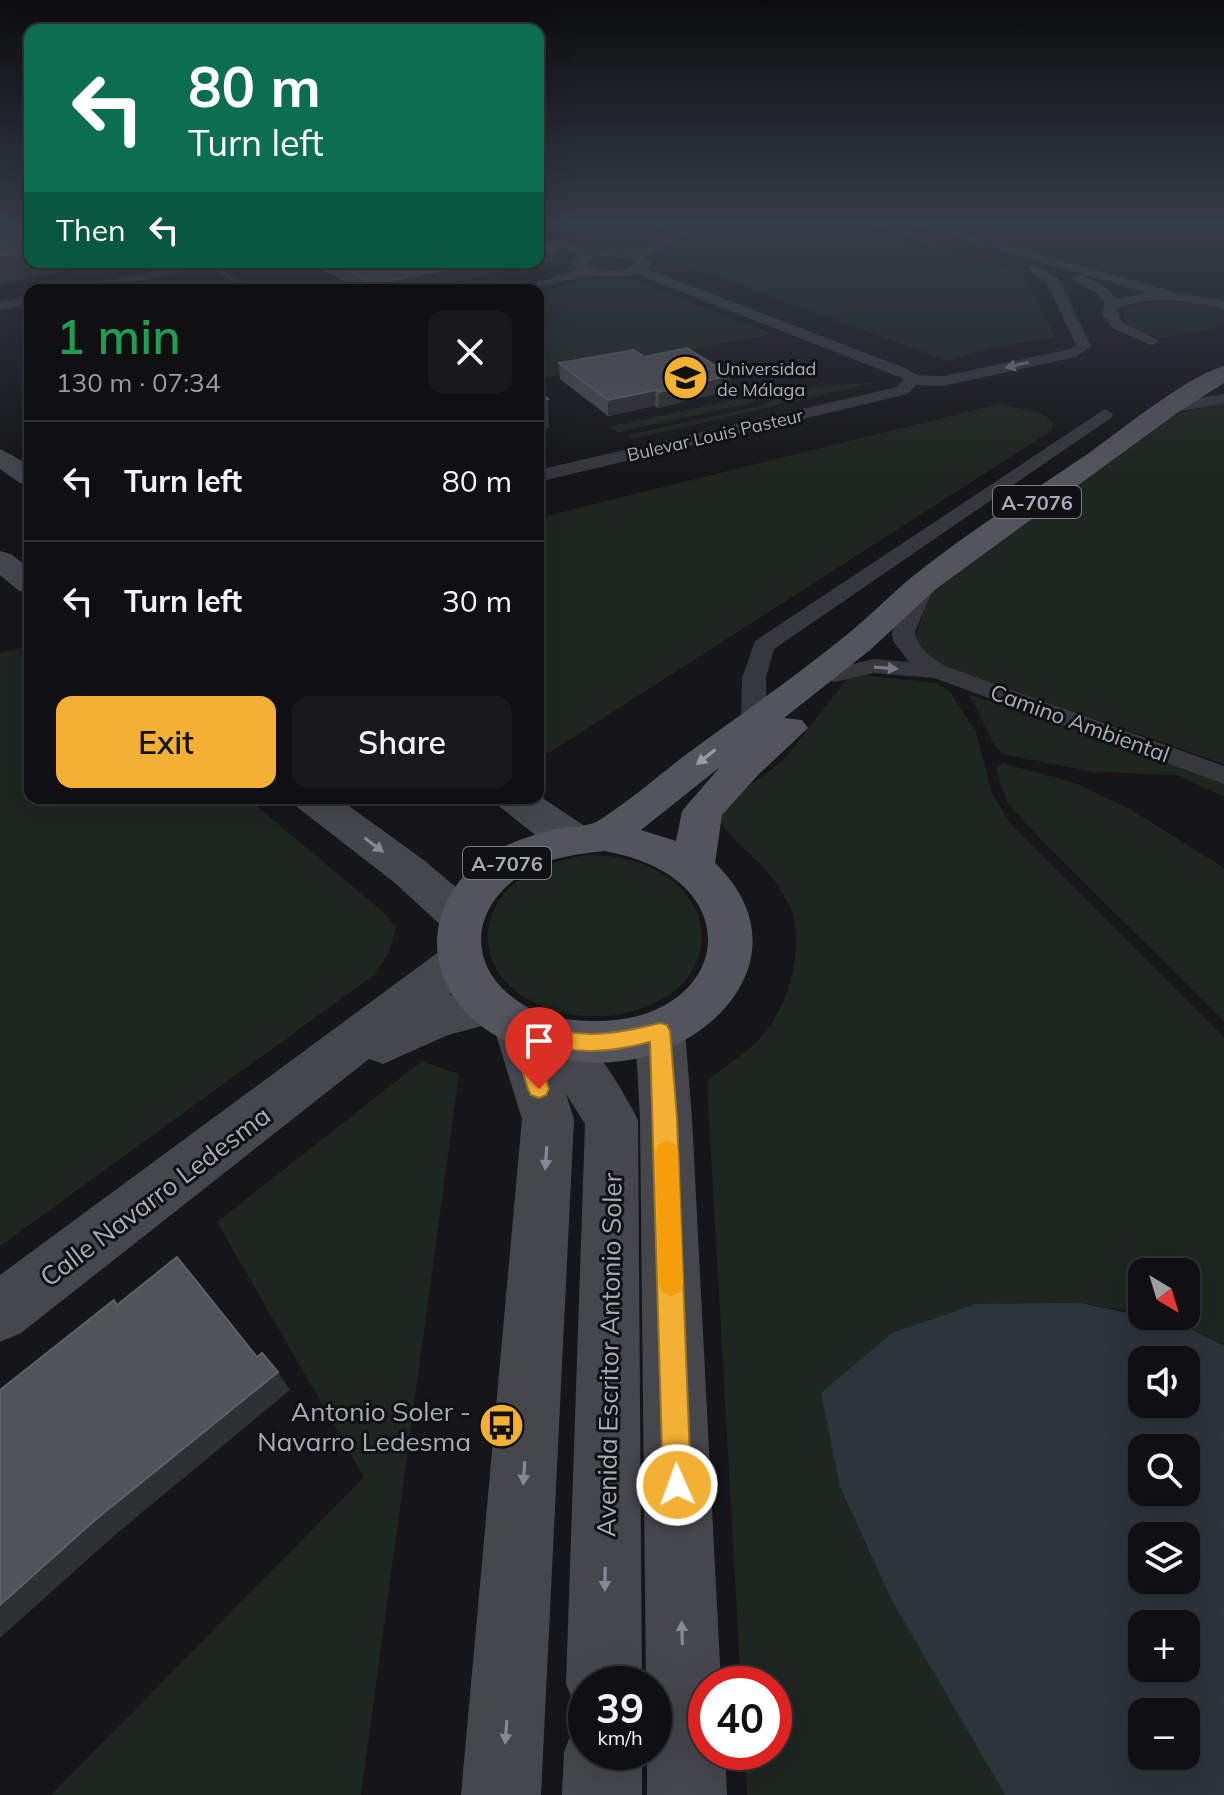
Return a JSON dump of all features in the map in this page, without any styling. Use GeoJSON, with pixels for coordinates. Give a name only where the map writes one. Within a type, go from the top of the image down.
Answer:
{"type":"FeatureCollection","features":[{"type":"Feature","properties":{"kind":"main road","name":"A-7076"},"geometry":{"type":"LineString","coordinates":[[589,838],[858,643],[925,582],[1168,408],[1224,373]]}},
{"type":"Feature","properties":{"kind":"main road","name":"A-7076"},"geometry":{"type":"LineString","coordinates":[[693,867],[702,811],[744,766],[786,732],[858,643]]}},
{"type":"Feature","properties":{"kind":"main road","name":"A-7076"},"geometry":{"type":"LineString","coordinates":[[461,940],[477,889],[503,865],[536,848],[589,838],[637,842],[667,852],[693,867],[716,891],[729,920],[731,951],[720,982],[695,1010],[660,1031],[611,1044],[522,1025]]}},
{"type":"Feature","properties":{"kind":"main road"},"geometry":{"type":"LineString","coordinates":[[461,940],[470,985],[522,1025]]}},
{"type":"Feature","properties":{"kind":"street"},"geometry":{"type":"LineString","coordinates":[[743,307],[909,375],[912,380]]}},
{"type":"Feature","properties":{"kind":"street","name":"Bulevar Louis Pasteur"},"geometry":{"type":"LineString","coordinates":[[544,475],[893,393],[903,390],[912,380],[943,381],[1076,352],[1084,346],[1066,307]]}},
{"type":"Feature","properties":{"kind":"street"},"geometry":{"type":"LineString","coordinates":[[1112,307],[1108,313],[1111,321],[1126,331],[1153,341]]}},
{"type":"Feature","properties":{"kind":"street"},"geometry":{"type":"LineString","coordinates":[[1168,408],[1224,399]]}},
{"type":"Feature","properties":{"kind":"street"},"geometry":{"type":"LineString","coordinates":[[754,720],[754,678],[763,646],[1105,414]]}},
{"type":"Feature","properties":{"kind":"street"},"geometry":{"type":"LineString","coordinates":[[0,457],[24,473]]}},
{"type":"Feature","properties":{"kind":"street"},"geometry":{"type":"LineString","coordinates":[[0,560],[24,579]]}},
{"type":"Feature","properties":{"kind":"street","name":"Camino Ambiental"},"geometry":{"type":"LineString","coordinates":[[925,582],[901,631],[903,645],[937,671]]}},
{"type":"Feature","properties":{"kind":"street","name":"Camino Ambiental"},"geometry":{"type":"LineString","coordinates":[[835,675],[874,666],[937,671],[1224,775]]}},
{"type":"Feature","properties":{"kind":"street"},"geometry":{"type":"LineString","coordinates":[[319,804],[410,872],[461,940]]}},
{"type":"Feature","properties":{"kind":"street"},"geometry":{"type":"LineString","coordinates":[[525,804],[589,838]]}},
{"type":"Feature","properties":{"kind":"street","name":"Calle Navarro Ledesma"},"geometry":{"type":"LineString","coordinates":[[0,1312],[309,1079],[461,940]]}},
{"type":"Feature","properties":{"kind":"street","name":"Calle Navarro Ledesma"},"geometry":{"type":"LineString","coordinates":[[309,1079],[437,1018],[522,1025]]}},
{"type":"Feature","properties":{"kind":"street"},"geometry":{"type":"LineString","coordinates":[[501,1795],[548,1119],[522,1025]]}},
{"type":"Feature","properties":{"kind":"street","name":"Avenida Escritor Antonio Soler"},"geometry":{"type":"LineString","coordinates":[[522,1025],[612,1120],[604,1666]]}},
{"type":"Feature","properties":{"kind":"street"},"geometry":{"type":"LineString","coordinates":[[660,1031],[666,1118],[687,1795]]}},
{"type":"Feature","properties":{"kind":"street"},"geometry":{"type":"LineString","coordinates":[[602,1795],[603,1770]]}},
{"type":"Feature","properties":{"kind":"shaded area"},"geometry":{"type":"Polygon","coordinates":[[[544,307],[703,307],[772,334],[544,378],[544,307]]]}},
{"type":"Feature","properties":{"kind":"shaded area"},"geometry":{"type":"Polygon","coordinates":[[[800,307],[1040,307],[1055,337],[992,348],[948,361],[800,307]]]}},
{"type":"Feature","properties":{"kind":"shaded area"},"geometry":{"type":"Polygon","coordinates":[[[1128,307],[1214,307],[1224,309],[1224,325],[1185,335],[1158,337],[1134,328],[1123,318],[1123,312],[1128,307]]]}},
{"type":"Feature","properties":{"kind":"shaded area"},"geometry":{"type":"Polygon","coordinates":[[[882,381],[632,439],[627,435],[748,409],[818,387],[882,381]]]}},
{"type":"Feature","properties":{"kind":"shaded area"},"geometry":{"type":"Polygon","coordinates":[[[753,396],[755,402],[619,432],[607,427],[753,396]]]}},
{"type":"Feature","properties":{"kind":"shaded area"},"geometry":{"type":"Polygon","coordinates":[[[999,404],[1040,413],[1054,423],[1051,431],[544,756],[544,517],[999,404]]]}},
{"type":"Feature","properties":{"kind":"shaded area"},"geometry":{"type":"Polygon","coordinates":[[[1224,404],[1224,764],[946,667],[915,652],[913,642],[934,584],[1168,415],[1224,404]]]}},
{"type":"Feature","properties":{"kind":"shaded area"},"geometry":{"type":"Polygon","coordinates":[[[24,648],[24,804],[254,804],[381,910],[396,927],[389,953],[374,975],[0,1246],[0,652],[24,648]]]}},
{"type":"Feature","properties":{"kind":"shaded area"},"geometry":{"type":"Polygon","coordinates":[[[860,675],[936,683],[950,692],[976,732],[992,793],[1010,823],[1224,1037],[1224,1346],[1193,1330],[1200,1330],[1200,1258],[1128,1258],[1128,1311],[1081,1303],[840,1487],[892,1601],[1005,1795],[747,1795],[746,1770],[792,1770],[792,1666],[740,1666],[707,1082],[750,1048],[773,1021],[789,987],[796,931],[792,910],[775,882],[719,819],[729,801],[783,761],[846,680],[860,675]]]}},
{"type":"Feature","properties":{"kind":"shaded area"},"geometry":{"type":"Polygon","coordinates":[[[968,695],[1008,706],[1224,784],[1224,796],[1175,775],[1093,772],[1002,754],[968,695]]]}},
{"type":"Feature","properties":{"kind":"shaded area"},"geometry":{"type":"Polygon","coordinates":[[[1002,763],[1078,784],[1130,809],[1224,868],[1224,1021],[1046,845],[1007,802],[996,769],[1002,763]]]}},
{"type":"Feature","properties":{"kind":"shaded area"},"geometry":{"type":"Polygon","coordinates":[[[586,855],[633,861],[668,877],[691,901],[701,928],[699,956],[683,982],[655,1003],[601,1016],[556,1011],[516,992],[502,978],[492,960],[488,931],[492,914],[510,887],[538,869],[586,855]]]}},
{"type":"Feature","properties":{"kind":"shaded area"},"geometry":{"type":"Polygon","coordinates":[[[422,1061],[459,1074],[361,1795],[51,1795],[364,1477],[217,1222],[422,1061]]]}},
{"type":"Feature","properties":{"kind":"shaded area"},"geometry":{"type":"Polygon","coordinates":[[[1081,1303],[1128,1313],[1128,1330],[1193,1330],[1224,1346],[1224,1795],[1005,1795],[892,1601],[840,1487],[821,1393],[892,1333],[976,1304],[1081,1303]]]}},
{"type":"Feature","properties":{"kind":"building"},"geometry":{"type":"Polygon","coordinates":[[[687,348],[731,375],[608,400],[559,363],[634,350],[644,357],[687,348]]]}},
{"type":"Feature","properties":{"kind":"building"},"geometry":{"type":"Polygon","coordinates":[[[177,1257],[257,1357],[262,1353],[278,1372],[95,1520],[0,1605],[0,1390],[114,1300],[117,1305],[177,1257]]]}},
{"type":"Feature","properties":{"kind":"slow traffic"},"geometry":{"type":"LineString","coordinates":[[667,1151],[671,1284]]}},
{"type":"Feature","properties":{"kind":"place","name":"Universidad de Málaga"},"geometry":{"type":"Point","coordinates":[686,378]}},
{"type":"Feature","properties":{"kind":"place","name":"Antonio Soler - Navarro Ledesma"},"geometry":{"type":"Point","coordinates":[502,1426]}},
{"type":"Feature","properties":{"kind":"route"},"geometry":{"type":"LineString","coordinates":[[539,1089],[519,1028],[559,1041],[611,1044],[660,1031],[666,1118],[677,1485]]}}]}
